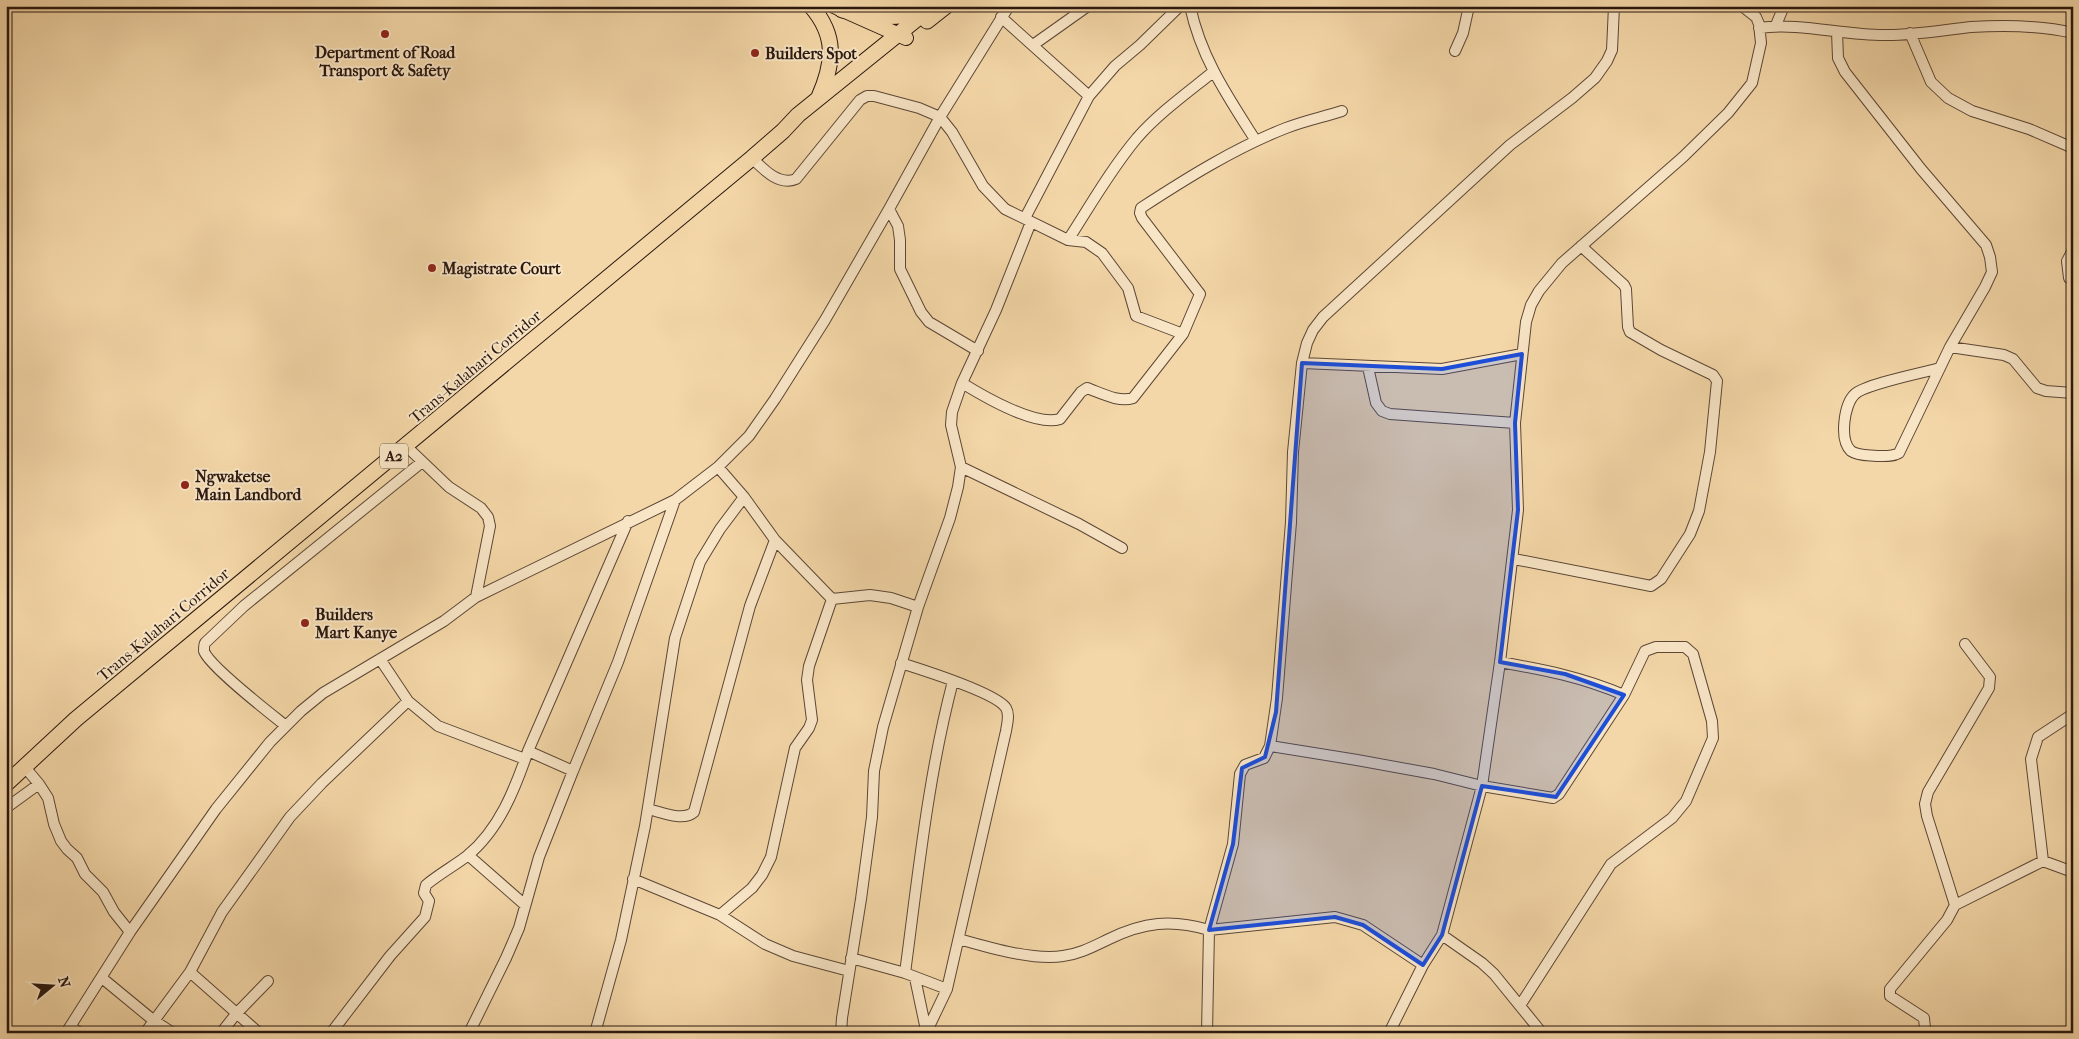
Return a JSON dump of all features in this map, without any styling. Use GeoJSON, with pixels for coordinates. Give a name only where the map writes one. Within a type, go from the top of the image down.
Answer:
{"type":"FeatureCollection","features":[{"type":"Feature","properties":{"kind":"highway"},"geometry":{"type":"LineString","coordinates":[[811,6],[825,26],[831,46],[829,71],[818,98]]}},
{"type":"Feature","properties":{"kind":"highway","name":"Trans-Kalahari Corridor"},"geometry":{"type":"LineString","coordinates":[[6,784],[76,719],[752,158],[783,131],[798,114],[902,36],[946,6]]}},
{"type":"Feature","properties":{"kind":"highway"},"geometry":{"type":"LineString","coordinates":[[838,8],[886,18],[897,18],[930,9]]}},
{"type":"Feature","properties":{"kind":"highway","name":"Trans-Kalahari Corridor"},"geometry":{"type":"LineString","coordinates":[[783,131],[802,121],[902,36],[930,9]]}},
{"type":"Feature","properties":{"kind":"main road"},"geometry":{"type":"LineString","coordinates":[[838,8],[902,36]]}},
{"type":"Feature","properties":{"kind":"street"},"geometry":{"type":"LineString","coordinates":[[80,1033],[69,1030],[130,932],[216,809],[270,742],[286,726],[323,693],[444,621],[476,597],[628,521],[675,500],[718,467],[749,436],[776,399],[825,320],[940,117],[1009,6]]}},
{"type":"Feature","properties":{"kind":"street"},"geometry":{"type":"LineString","coordinates":[[1032,45],[1088,6]]}},
{"type":"Feature","properties":{"kind":"street"},"geometry":{"type":"LineString","coordinates":[[841,1033],[871,826],[874,770],[883,727],[918,606],[950,518],[958,487],[960,467],[951,425],[956,400],[978,351],[1028,220],[1089,96],[1115,66],[1140,45],[1180,6]]}},
{"type":"Feature","properties":{"kind":"street"},"geometry":{"type":"LineString","coordinates":[[1190,6],[1202,47],[1213,72],[1256,141]]}},
{"type":"Feature","properties":{"kind":"street"},"geometry":{"type":"LineString","coordinates":[[1455,51],[1463,33],[1469,6]]}},
{"type":"Feature","properties":{"kind":"street"},"geometry":{"type":"LineString","coordinates":[[1207,1033],[1208,930],[1233,844],[1242,768],[1264,758],[1270,746],[1277,698],[1291,522],[1293,452],[1302,363],[1307,344],[1313,330],[1343,297],[1390,257],[1510,146],[1595,78],[1612,50],[1614,6]]}},
{"type":"Feature","properties":{"kind":"street"},"geometry":{"type":"LineString","coordinates":[[1389,1033],[1423,965],[1442,935],[1482,786],[1514,559],[1518,510],[1515,423],[1526,322],[1531,305],[1550,275],[1683,157],[1728,113],[1752,83],[1761,42],[1756,17],[1742,6]]}},
{"type":"Feature","properties":{"kind":"street"},"geometry":{"type":"LineString","coordinates":[[1776,25],[1784,6]]}},
{"type":"Feature","properties":{"kind":"street"},"geometry":{"type":"LineString","coordinates":[[1002,17],[1089,96]]}},
{"type":"Feature","properties":{"kind":"street"},"geometry":{"type":"LineString","coordinates":[[1759,28],[1776,25],[1868,35],[2003,26],[2050,28],[2073,33]]}},
{"type":"Feature","properties":{"kind":"street"},"geometry":{"type":"LineString","coordinates":[[1837,32],[1838,58],[1845,72],[1921,169],[1986,245],[1992,272],[1950,347],[1940,368],[1899,453],[1886,456],[1860,455],[1852,452],[1846,445],[1845,417],[1848,403],[1854,394],[1866,387],[1940,368]]}},
{"type":"Feature","properties":{"kind":"street"},"geometry":{"type":"LineString","coordinates":[[1910,33],[1932,82],[1948,98],[1972,111],[2029,129],[2073,148]]}},
{"type":"Feature","properties":{"kind":"street"},"geometry":{"type":"LineString","coordinates":[[1068,240],[1137,138],[1170,106],[1213,72]]}},
{"type":"Feature","properties":{"kind":"street"},"geometry":{"type":"LineString","coordinates":[[752,158],[766,172],[782,181],[790,182],[796,179],[860,100],[867,96],[874,96],[919,108],[940,117],[952,132],[983,186],[1005,209],[1068,240],[1086,242],[1102,253],[1128,288],[1136,316],[1183,334]]}},
{"type":"Feature","properties":{"kind":"street"},"geometry":{"type":"LineString","coordinates":[[962,383],[998,404],[1044,420],[1055,421],[1060,419],[1081,392],[1087,388],[1120,399],[1127,400],[1133,398],[1183,334],[1200,294],[1142,218],[1141,208],[1256,141],[1288,127],[1342,111]]}},
{"type":"Feature","properties":{"kind":"street"},"geometry":{"type":"LineString","coordinates":[[889,209],[898,226],[900,269],[921,312],[929,322],[978,351]]}},
{"type":"Feature","properties":{"kind":"street"},"geometry":{"type":"LineString","coordinates":[[1514,559],[1651,586],[1661,579],[1690,534],[1699,511],[1710,452],[1717,381],[1713,375],[1661,350],[1630,332],[1624,285],[1581,246]]}},
{"type":"Feature","properties":{"kind":"street"},"geometry":{"type":"LineString","coordinates":[[2073,250],[2067,261],[2068,274],[2073,280]]}},
{"type":"Feature","properties":{"kind":"street"},"geometry":{"type":"LineString","coordinates":[[1950,347],[2004,355],[2013,359],[2037,388],[2046,391],[2073,393]]}},
{"type":"Feature","properties":{"kind":"street"},"geometry":{"type":"LineString","coordinates":[[1302,363],[1442,369],[1522,354]]}},
{"type":"Feature","properties":{"kind":"street"},"geometry":{"type":"LineString","coordinates":[[1368,367],[1376,403],[1382,411],[1390,414],[1515,423]]}},
{"type":"Feature","properties":{"kind":"street"},"geometry":{"type":"LineString","coordinates":[[406,446],[449,487],[481,508],[488,517],[490,526],[476,597]]}},
{"type":"Feature","properties":{"kind":"street"},"geometry":{"type":"LineString","coordinates":[[286,726],[240,688],[210,659],[204,650],[205,643],[244,606],[422,462]]}},
{"type":"Feature","properties":{"kind":"street"},"geometry":{"type":"LineString","coordinates":[[718,467],[744,497],[775,540],[832,599]]}},
{"type":"Feature","properties":{"kind":"street"},"geometry":{"type":"LineString","coordinates":[[960,467],[1079,524],[1122,548]]}},
{"type":"Feature","properties":{"kind":"street"},"geometry":{"type":"LineString","coordinates":[[595,1033],[613,973],[634,879],[648,809],[675,638],[700,562],[714,537],[744,497]]}},
{"type":"Feature","properties":{"kind":"street"},"geometry":{"type":"LineString","coordinates":[[469,1033],[512,944],[539,857],[572,771],[618,662],[675,500]]}},
{"type":"Feature","properties":{"kind":"street"},"geometry":{"type":"LineString","coordinates":[[331,1033],[390,956],[425,917],[429,901],[424,893],[426,885],[468,855],[487,835],[498,819],[520,778],[526,755],[628,521]]}},
{"type":"Feature","properties":{"kind":"street"},"geometry":{"type":"LineString","coordinates":[[648,809],[681,816],[691,815],[694,812],[750,606],[775,540]]}},
{"type":"Feature","properties":{"kind":"street"},"geometry":{"type":"LineString","coordinates":[[832,599],[870,595],[892,598],[918,606]]}},
{"type":"Feature","properties":{"kind":"street"},"geometry":{"type":"LineString","coordinates":[[720,915],[752,888],[771,858],[795,748],[809,728],[812,720],[807,680],[809,666],[832,599]]}},
{"type":"Feature","properties":{"kind":"street"},"geometry":{"type":"LineString","coordinates":[[1955,905],[1926,816],[1925,804],[1928,792],[1989,688],[1990,677],[1965,644]]}},
{"type":"Feature","properties":{"kind":"street"},"geometry":{"type":"LineString","coordinates":[[1270,746],[1414,770],[1550,799],[1556,797],[1586,755],[1624,695],[1645,651],[1656,647],[1685,647],[1693,654],[1712,720],[1713,738],[1686,801],[1672,818],[1611,864],[1521,1004]]}},
{"type":"Feature","properties":{"kind":"street"},"geometry":{"type":"LineString","coordinates":[[380,659],[408,701],[438,726],[572,771]]}},
{"type":"Feature","properties":{"kind":"street"},"geometry":{"type":"LineString","coordinates":[[1500,662],[1564,674],[1624,695]]}},
{"type":"Feature","properties":{"kind":"street"},"geometry":{"type":"LineString","coordinates":[[901,663],[953,681],[1000,701],[1007,709],[1008,714],[1006,731],[946,989],[926,1031]]}},
{"type":"Feature","properties":{"kind":"street"},"geometry":{"type":"LineString","coordinates":[[905,973],[938,745],[953,681]]}},
{"type":"Feature","properties":{"kind":"street"},"geometry":{"type":"LineString","coordinates":[[145,1033],[190,972],[222,912],[290,817],[322,783],[408,701]]}},
{"type":"Feature","properties":{"kind":"street"},"geometry":{"type":"LineString","coordinates":[[2043,861],[2031,759],[2038,737],[2073,714]]}},
{"type":"Feature","properties":{"kind":"street"},"geometry":{"type":"LineString","coordinates":[[24,766],[48,798],[54,824],[61,841],[77,858],[89,879],[104,892],[114,912],[130,932]]}},
{"type":"Feature","properties":{"kind":"street"},"geometry":{"type":"LineString","coordinates":[[6,808],[39,784]]}},
{"type":"Feature","properties":{"kind":"street"},"geometry":{"type":"LineString","coordinates":[[468,855],[525,905]]}},
{"type":"Feature","properties":{"kind":"street"},"geometry":{"type":"LineString","coordinates":[[1921,1033],[1925,1029],[1924,1018],[1890,996],[1890,989],[1947,920],[1955,905],[2043,861],[2073,872]]}},
{"type":"Feature","properties":{"kind":"street"},"geometry":{"type":"LineString","coordinates":[[634,879],[720,915],[764,944],[793,956],[849,971]]}},
{"type":"Feature","properties":{"kind":"street"},"geometry":{"type":"LineString","coordinates":[[959,938],[1016,952],[1061,957],[1091,948],[1130,930],[1156,924],[1177,923],[1208,930],[1335,917],[1364,925],[1423,965]]}},
{"type":"Feature","properties":{"kind":"street"},"geometry":{"type":"LineString","coordinates":[[1442,935],[1482,963],[1521,1004],[1542,1033]]}},
{"type":"Feature","properties":{"kind":"street"},"geometry":{"type":"LineString","coordinates":[[851,958],[905,973],[946,989]]}},
{"type":"Feature","properties":{"kind":"street"},"geometry":{"type":"LineString","coordinates":[[190,972],[259,1033]]}},
{"type":"Feature","properties":{"kind":"street"},"geometry":{"type":"LineString","coordinates":[[102,978],[153,1020],[173,1033]]}},
{"type":"Feature","properties":{"kind":"street"},"geometry":{"type":"LineString","coordinates":[[915,978],[926,1031]]}},
{"type":"Feature","properties":{"kind":"street"},"geometry":{"type":"LineString","coordinates":[[221,1033],[236,1014],[268,981]]}},
{"type":"Feature","properties":{"kind":"highlighted area"},"geometry":{"type":"Polygon","coordinates":[[[1522,354],[1515,423],[1518,510],[1500,662],[1565,674],[1624,695],[1556,797],[1482,786],[1442,935],[1423,965],[1363,925],[1335,917],[1209,930],[1233,844],[1242,768],[1265,757],[1276,712],[1302,363],[1442,369],[1522,354]]]}},
{"type":"Feature","properties":{"kind":"place","name":"Department of Road Transport & Safety"},"geometry":{"type":"Point","coordinates":[385,34]}},
{"type":"Feature","properties":{"kind":"place","name":"Builders Spot"},"geometry":{"type":"Point","coordinates":[755,53]}},
{"type":"Feature","properties":{"kind":"place","name":"Magistrate Court"},"geometry":{"type":"Point","coordinates":[432,268]}},
{"type":"Feature","properties":{"kind":"place","name":"Ngwaketse Main Landbord"},"geometry":{"type":"Point","coordinates":[185,485]}},
{"type":"Feature","properties":{"kind":"place","name":"Builders Mart Kanye"},"geometry":{"type":"Point","coordinates":[305,623]}}]}
